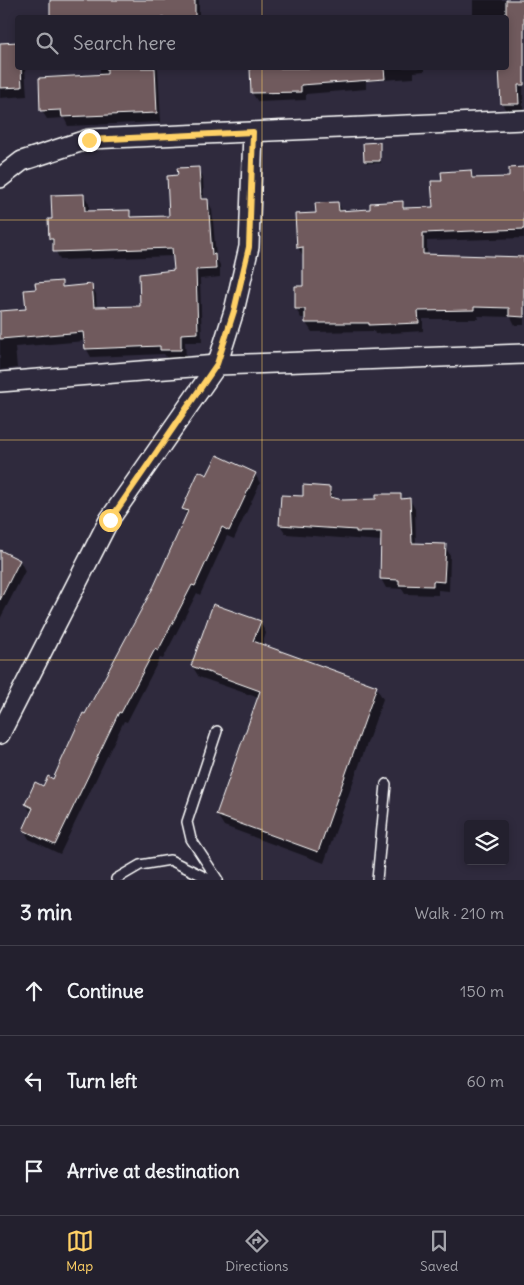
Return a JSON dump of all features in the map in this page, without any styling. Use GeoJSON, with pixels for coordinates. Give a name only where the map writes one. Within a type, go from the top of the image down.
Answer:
{"type":"FeatureCollection","features":[{"type":"Feature","properties":{"kind":"street"},"geometry":{"type":"LineString","coordinates":[[0,178],[22,161],[89,140],[524,120]]}},
{"type":"Feature","properties":{"kind":"street"},"geometry":{"type":"LineString","coordinates":[[0,734],[110,520],[217,364],[234,311],[249,247],[253,132]]}},
{"type":"Feature","properties":{"kind":"street"},"geometry":{"type":"LineString","coordinates":[[0,382],[217,364],[524,354]]}},
{"type":"Feature","properties":{"kind":"lane"},"geometry":{"type":"LineString","coordinates":[[217,731],[187,822],[190,839],[218,880]]}},
{"type":"Feature","properties":{"kind":"lane"},"geometry":{"type":"LineString","coordinates":[[377,880],[386,784]]}},
{"type":"Feature","properties":{"kind":"lane"},"geometry":{"type":"LineString","coordinates":[[116,879],[140,865],[170,860],[210,880]]}},
{"type":"Feature","properties":{"kind":"building"},"geometry":{"type":"Polygon","coordinates":[[[50,0],[195,0],[195,15],[50,15],[50,0]]]}},
{"type":"Feature","properties":{"kind":"building"},"geometry":{"type":"Polygon","coordinates":[[[506,0],[524,0],[524,85],[518,85],[519,104],[501,104],[499,70],[509,70],[509,15],[506,15],[506,0]]]}},
{"type":"Feature","properties":{"kind":"building"},"geometry":{"type":"Polygon","coordinates":[[[15,42],[15,70],[21,70],[22,87],[0,88],[0,43],[15,42]]]}},
{"type":"Feature","properties":{"kind":"building"},"geometry":{"type":"Polygon","coordinates":[[[107,70],[155,70],[157,113],[62,117],[61,110],[40,111],[39,78],[107,74],[107,70]]]}},
{"type":"Feature","properties":{"kind":"building"},"geometry":{"type":"Polygon","coordinates":[[[250,70],[384,70],[385,79],[301,85],[301,92],[251,93],[250,70]]]}},
{"type":"Feature","properties":{"kind":"building"},"geometry":{"type":"Polygon","coordinates":[[[380,142],[380,161],[364,161],[363,143],[380,142]]]}},
{"type":"Feature","properties":{"kind":"building"},"geometry":{"type":"Polygon","coordinates":[[[199,167],[201,199],[208,199],[212,255],[215,254],[216,269],[196,270],[198,333],[181,334],[181,350],[160,350],[160,346],[85,349],[83,332],[0,339],[0,311],[26,309],[24,290],[36,289],[35,283],[62,281],[62,287],[92,284],[94,307],[140,306],[139,274],[174,270],[172,248],[53,252],[53,239],[49,239],[48,219],[52,219],[51,195],[84,194],[85,211],[130,210],[130,217],[169,216],[167,176],[178,175],[177,168],[199,167]]]}},
{"type":"Feature","properties":{"kind":"building"},"geometry":{"type":"Polygon","coordinates":[[[524,167],[524,229],[423,233],[423,254],[524,257],[524,317],[509,316],[509,308],[474,307],[474,310],[418,311],[419,323],[369,325],[369,323],[305,323],[305,309],[295,309],[295,286],[303,286],[303,247],[297,248],[295,214],[316,213],[315,203],[338,202],[339,211],[370,209],[370,203],[403,201],[403,208],[433,207],[431,181],[442,181],[441,172],[471,170],[472,178],[509,177],[509,168],[524,167]]]}},
{"type":"Feature","properties":{"kind":"building"},"geometry":{"type":"Polygon","coordinates":[[[217,455],[256,473],[229,531],[222,527],[195,586],[192,585],[158,651],[155,649],[121,713],[119,712],[55,845],[23,830],[33,808],[25,804],[35,782],[43,786],[48,776],[53,779],[83,713],[85,714],[154,586],[188,511],[182,509],[199,471],[207,475],[217,455]]]}},
{"type":"Feature","properties":{"kind":"building"},"geometry":{"type":"Polygon","coordinates":[[[303,485],[330,487],[330,497],[343,500],[376,499],[376,494],[401,494],[401,499],[410,498],[412,543],[446,544],[444,582],[433,581],[433,586],[399,585],[399,580],[380,579],[381,532],[356,532],[356,530],[279,525],[281,495],[303,496],[303,485]]]}},
{"type":"Feature","properties":{"kind":"building"},"geometry":{"type":"Polygon","coordinates":[[[0,550],[20,560],[0,600],[0,550]]]}},
{"type":"Feature","properties":{"kind":"building"},"geometry":{"type":"Polygon","coordinates":[[[213,604],[261,621],[253,641],[377,686],[318,852],[216,815],[260,691],[191,666],[213,604]]]}},
{"type":"Feature","properties":{"kind":"route"},"geometry":{"type":"LineString","coordinates":[[89,140],[253,132],[249,247],[234,311],[217,364],[110,520]]}}]}
